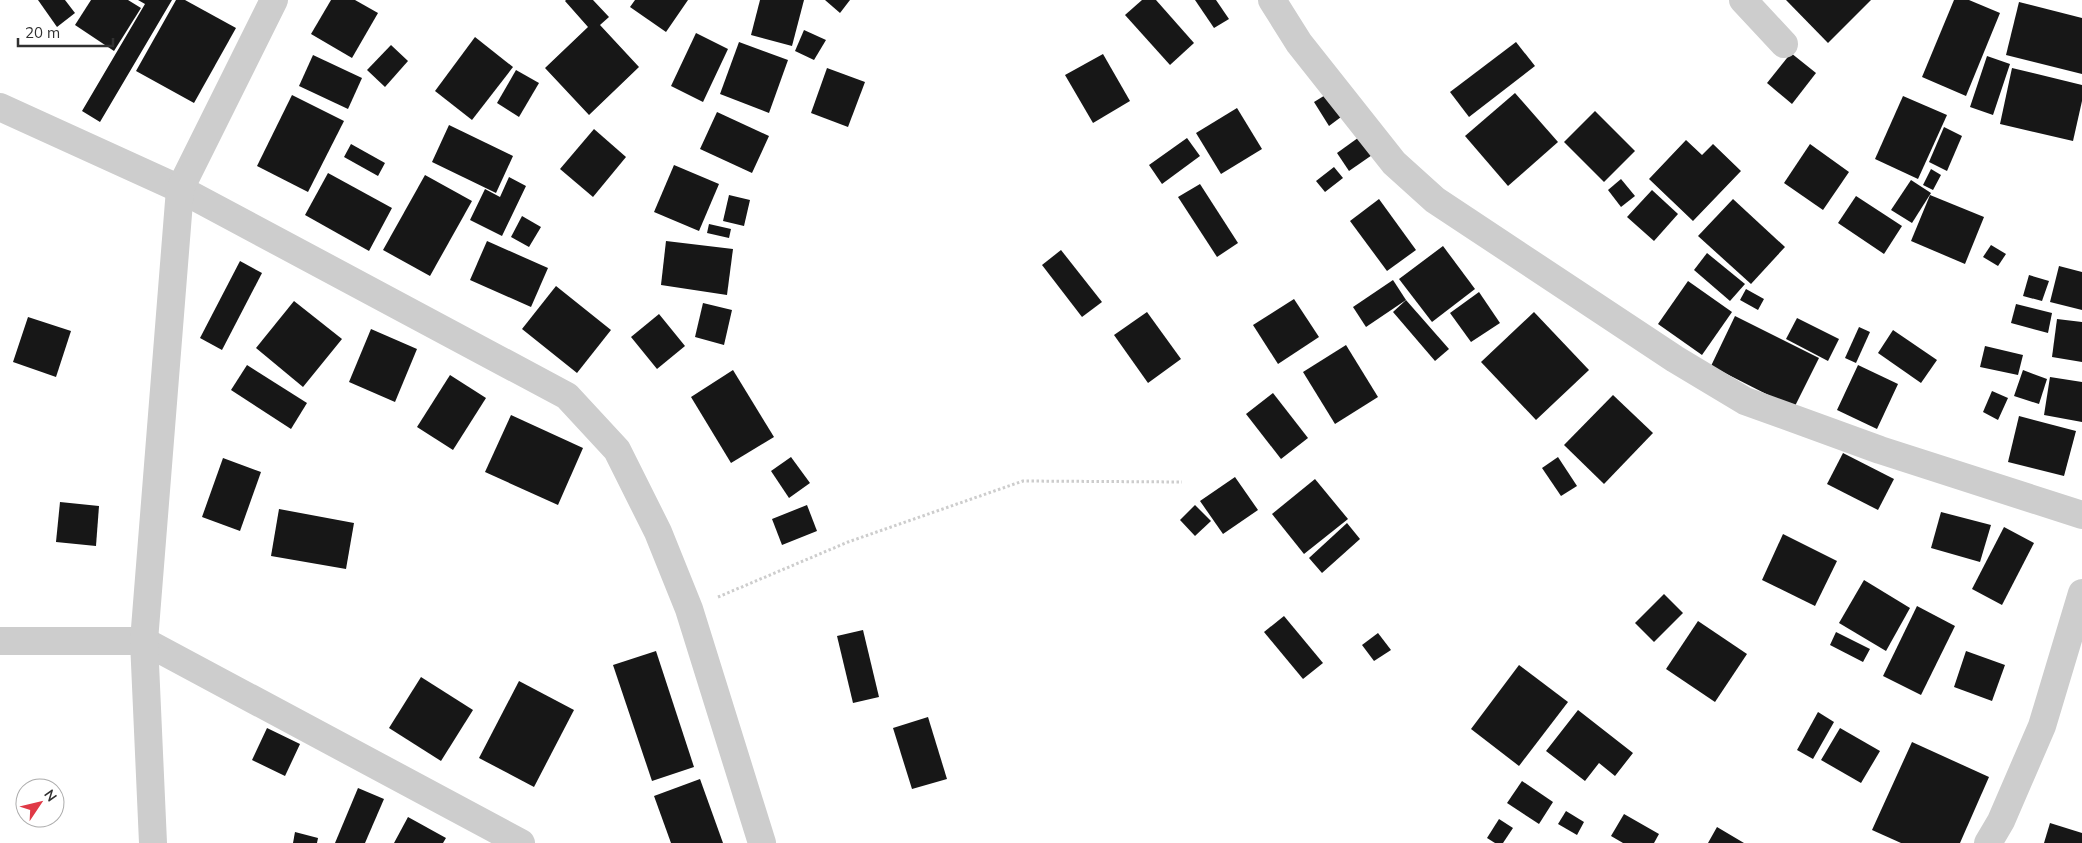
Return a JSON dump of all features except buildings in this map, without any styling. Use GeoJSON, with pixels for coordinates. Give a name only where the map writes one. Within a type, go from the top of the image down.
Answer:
{"type":"FeatureCollection","features":[{"type":"Feature","properties":{"kind":"street"},"geometry":{"type":"LineString","coordinates":[[153,843],[144,641],[180,189],[274,0]]}},
{"type":"Feature","properties":{"kind":"street"},"geometry":{"type":"LineString","coordinates":[[1272,0],[1299,44],[1394,163],[1435,200],[1674,359],[1744,401],[1880,450],[2082,515]]}},
{"type":"Feature","properties":{"kind":"street"},"geometry":{"type":"LineString","coordinates":[[1743,0],[1784,44]]}},
{"type":"Feature","properties":{"kind":"street"},"geometry":{"type":"LineString","coordinates":[[0,108],[180,189],[567,396],[617,450],[658,532],[689,609],[762,843]]}},
{"type":"Feature","properties":{"kind":"street"},"geometry":{"type":"LineString","coordinates":[[1988,843],[2000,821],[2042,726],[2082,593]]}},
{"type":"Feature","properties":{"kind":"street"},"geometry":{"type":"LineString","coordinates":[[0,642],[144,641],[521,843]]}},
{"type":"Feature","properties":{"kind":"path"},"geometry":{"type":"LineString","coordinates":[[689,609],[848,542],[1024,481],[1182,482]]}}]}
